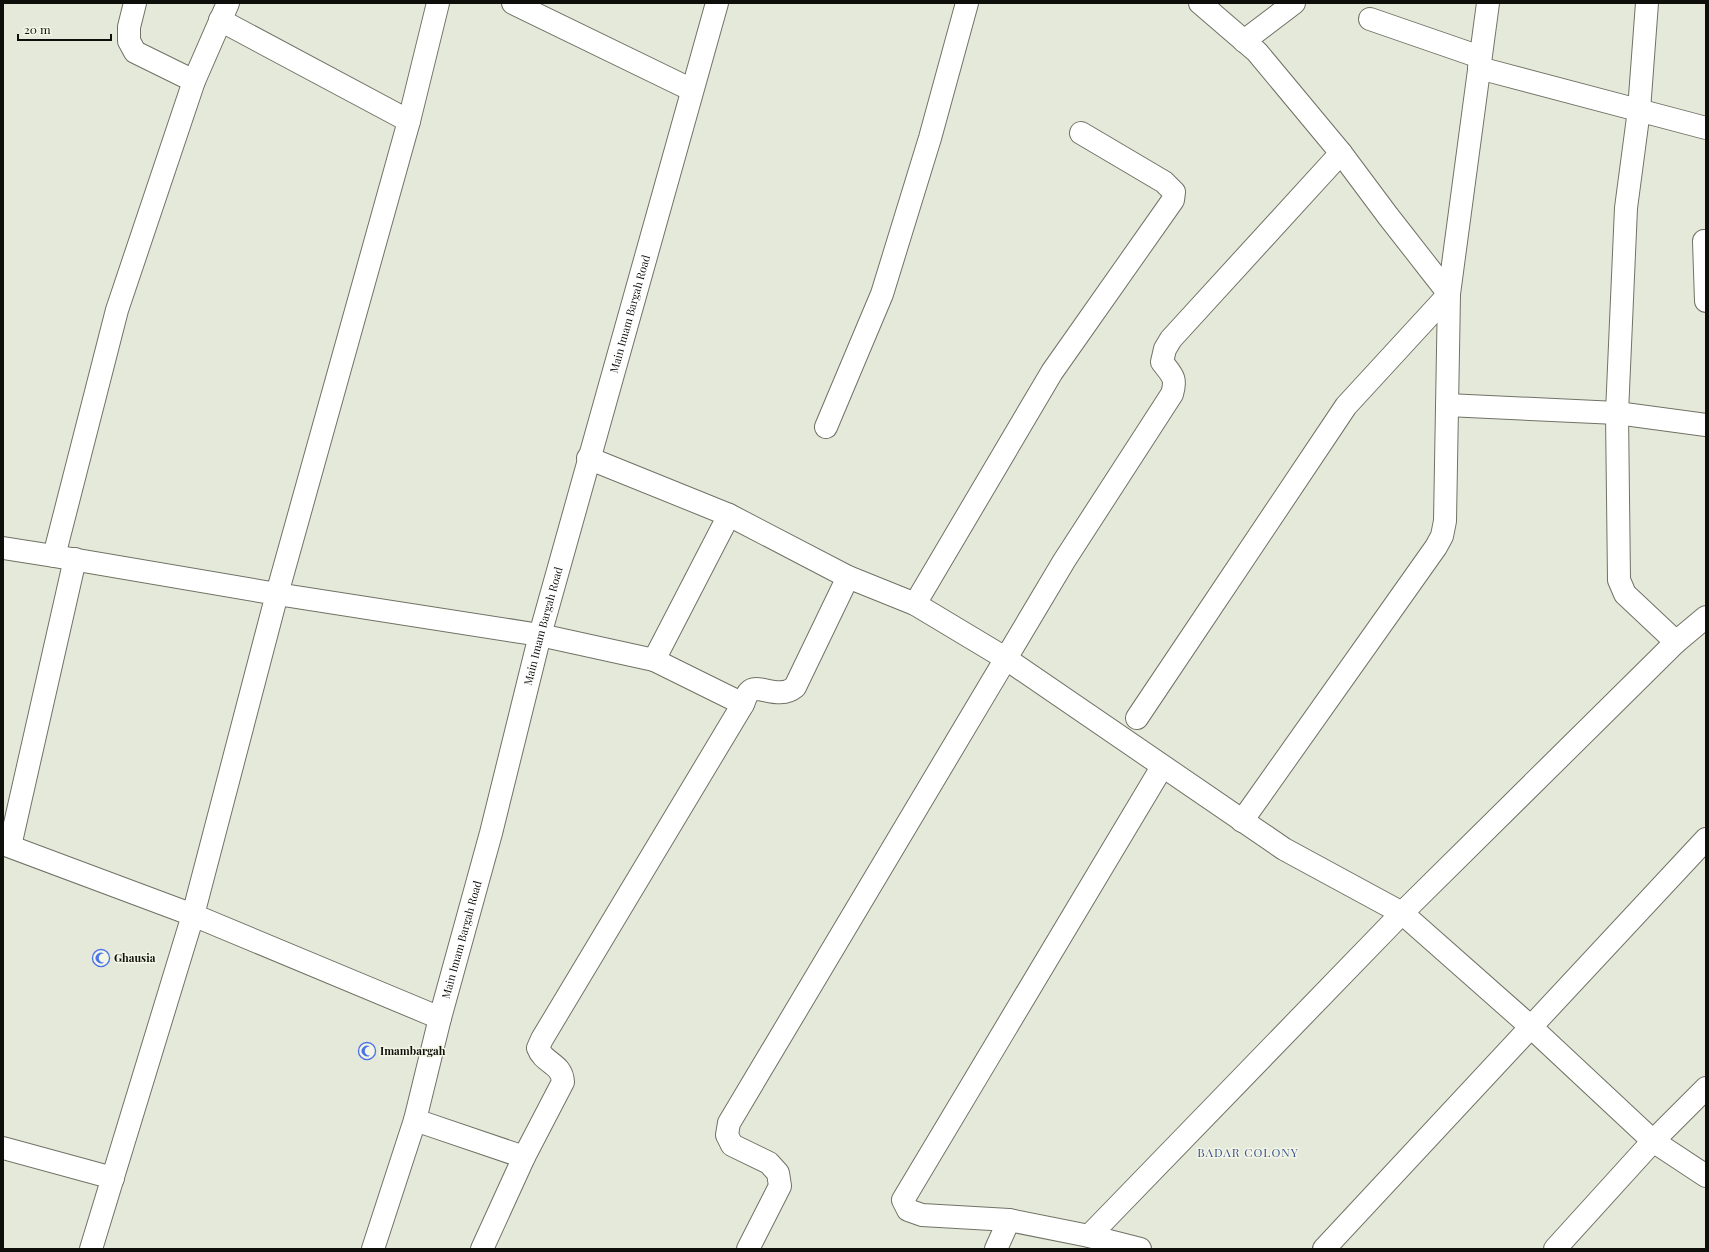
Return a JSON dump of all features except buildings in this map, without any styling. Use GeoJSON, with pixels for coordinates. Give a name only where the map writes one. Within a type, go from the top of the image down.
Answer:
{"type":"FeatureCollection","features":[{"type":"Feature","properties":{"kind":"street"},"geometry":{"type":"LineString","coordinates":[[135,3],[129,27],[129,41],[135,52],[194,81]]}},
{"type":"Feature","properties":{"kind":"street"},"geometry":{"type":"LineString","coordinates":[[91,1249],[193,916],[277,594],[409,121],[438,3]]}},
{"type":"Feature","properties":{"kind":"street"},"geometry":{"type":"LineString","coordinates":[[513,3],[692,90]]}},
{"type":"Feature","properties":{"kind":"street","name":"Main Imam Bargah Road"},"geometry":{"type":"LineString","coordinates":[[373,1249],[415,1120],[440,1018],[491,834],[540,635],[588,458],[717,3]]}},
{"type":"Feature","properties":{"kind":"street"},"geometry":{"type":"LineString","coordinates":[[826,427],[882,294],[930,138],[968,3]]}},
{"type":"Feature","properties":{"kind":"street"},"geometry":{"type":"LineString","coordinates":[[1200,3],[1257,52],[1341,152],[1388,216],[1449,294]]}},
{"type":"Feature","properties":{"kind":"street"},"geometry":{"type":"LineString","coordinates":[[1244,41],[1294,3]]}},
{"type":"Feature","properties":{"kind":"street"},"geometry":{"type":"LineString","coordinates":[[1242,821],[1431,554],[1442,536],[1445,521],[1449,294],[1488,3]]}},
{"type":"Feature","properties":{"kind":"street"},"geometry":{"type":"LineString","coordinates":[[1647,3],[1639,110],[1626,208],[1617,413],[1619,580],[1625,594],[1676,642]]}},
{"type":"Feature","properties":{"kind":"street"},"geometry":{"type":"LineString","coordinates":[[409,121],[224,11],[194,81],[117,310],[7,845],[193,916],[440,1018]]}},
{"type":"Feature","properties":{"kind":"street"},"geometry":{"type":"LineString","coordinates":[[1370,19],[1480,62],[1639,110],[1706,128]]}},
{"type":"Feature","properties":{"kind":"street"},"geometry":{"type":"LineString","coordinates":[[915,604],[1052,372],[1172,200],[1174,192],[1164,182],[1081,133]]}},
{"type":"Feature","properties":{"kind":"street"},"geometry":{"type":"LineString","coordinates":[[748,1249],[780,1186],[779,1179],[778,1173],[769,1163],[732,1145],[727,1135],[729,1123],[1064,561],[1172,394],[1175,384],[1173,377],[1162,362],[1171,339],[1341,152]]}},
{"type":"Feature","properties":{"kind":"street"},"geometry":{"type":"LineString","coordinates":[[1704,240],[1706,302]]}},
{"type":"Feature","properties":{"kind":"street"},"geometry":{"type":"LineString","coordinates":[[1137,718],[1346,406],[1449,294]]}},
{"type":"Feature","properties":{"kind":"street"},"geometry":{"type":"LineString","coordinates":[[1447,405],[1617,413],[1706,425]]}},
{"type":"Feature","properties":{"kind":"street"},"geometry":{"type":"LineString","coordinates":[[588,458],[730,515],[848,577],[915,604],[1006,658],[1162,767],[1284,849],[1402,913],[1531,1027],[1653,1141],[1706,1176]]}},
{"type":"Feature","properties":{"kind":"street"},"geometry":{"type":"LineString","coordinates":[[654,660],[730,515]]}},
{"type":"Feature","properties":{"kind":"street"},"geometry":{"type":"LineString","coordinates":[[3,548],[277,594],[540,635],[654,660],[743,704]]}},
{"type":"Feature","properties":{"kind":"street"},"geometry":{"type":"LineString","coordinates":[[482,1249],[524,1157],[563,1082],[563,1076],[560,1069],[541,1054],[538,1048],[542,1039],[743,704],[748,692],[752,689],[782,693],[789,692],[795,687],[848,577]]}},
{"type":"Feature","properties":{"kind":"street"},"geometry":{"type":"LineString","coordinates":[[1089,1236],[1402,913],[1676,642],[1706,617]]}},
{"type":"Feature","properties":{"kind":"street"},"geometry":{"type":"LineString","coordinates":[[1140,1249],[1089,1236],[1008,1220],[922,1215],[908,1210],[903,1200],[1162,767]]}},
{"type":"Feature","properties":{"kind":"street"},"geometry":{"type":"LineString","coordinates":[[1324,1249],[1706,840]]}},
{"type":"Feature","properties":{"kind":"street"},"geometry":{"type":"LineString","coordinates":[[1555,1249],[1653,1141],[1706,1088]]}},
{"type":"Feature","properties":{"kind":"street"},"geometry":{"type":"LineString","coordinates":[[415,1120],[524,1157]]}},
{"type":"Feature","properties":{"kind":"street"},"geometry":{"type":"LineString","coordinates":[[3,1148],[113,1178]]}},
{"type":"Feature","properties":{"kind":"street"},"geometry":{"type":"LineString","coordinates":[[996,1249],[1008,1220]]}},
{"type":"Feature","properties":{"kind":"place","name":"Ghausia"},"geometry":{"type":"Point","coordinates":[101,958]}},
{"type":"Feature","properties":{"kind":"place","name":"Imambargah"},"geometry":{"type":"Point","coordinates":[367,1051]}},
{"type":"Feature","properties":{"kind":"district","name":"BADAR COLONY"},"geometry":{"type":"Point","coordinates":[1248,1153]}}]}
